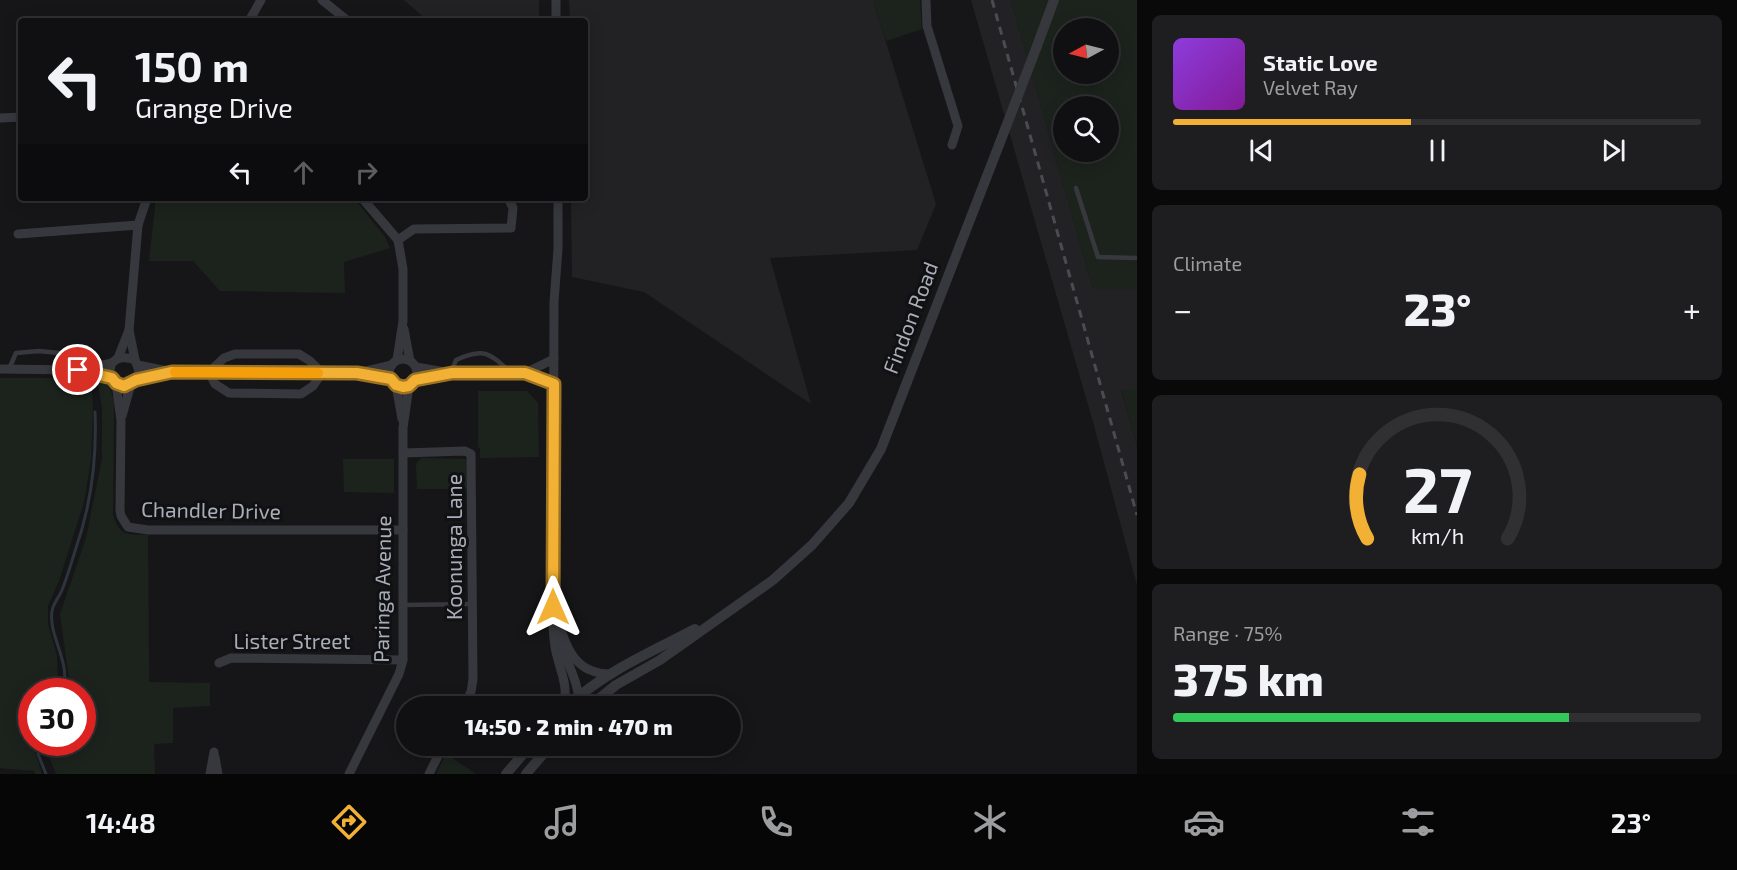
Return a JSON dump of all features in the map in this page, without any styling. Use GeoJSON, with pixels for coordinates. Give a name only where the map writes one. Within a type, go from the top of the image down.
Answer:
{"type":"FeatureCollection","features":[{"type":"Feature","properties":{"kind":"street"},"geometry":{"type":"LineString","coordinates":[[251,18],[261,0]]}},
{"type":"Feature","properties":{"kind":"street"},"geometry":{"type":"LineString","coordinates":[[322,0],[344,18]]}},
{"type":"Feature","properties":{"kind":"street"},"geometry":{"type":"LineString","coordinates":[[556,0],[556,18]]}},
{"type":"Feature","properties":{"kind":"street"},"geometry":{"type":"LineString","coordinates":[[926,0],[927,26],[958,126],[952,145]]}},
{"type":"Feature","properties":{"kind":"street","name":"Findon Road"},"geometry":{"type":"LineString","coordinates":[[601,696],[660,660],[773,580],[812,545],[835,520],[863,482],[893,422],[1054,0]]}},
{"type":"Feature","properties":{"kind":"street"},"geometry":{"type":"LineString","coordinates":[[0,118],[18,117]]}},
{"type":"Feature","properties":{"kind":"street"},"geometry":{"type":"LineString","coordinates":[[134,382],[140,371],[129,330],[138,225],[146,201]]}},
{"type":"Feature","properties":{"kind":"street"},"geometry":{"type":"LineString","coordinates":[[365,201],[398,240],[403,269],[403,321],[394,362],[389,373],[393,382]]}},
{"type":"Feature","properties":{"kind":"street"},"geometry":{"type":"LineString","coordinates":[[398,240],[414,229],[511,228],[513,208],[510,201]]}},
{"type":"Feature","properties":{"kind":"street"},"geometry":{"type":"LineString","coordinates":[[558,201],[554,359],[553,627],[566,696]]}},
{"type":"Feature","properties":{"kind":"street"},"geometry":{"type":"LineString","coordinates":[[18,234],[138,225]]}},
{"type":"Feature","properties":{"kind":"street"},"geometry":{"type":"LineString","coordinates":[[403,321],[417,373],[412,383]]}},
{"type":"Feature","properties":{"kind":"street"},"geometry":{"type":"LineString","coordinates":[[114,380],[110,370],[129,330]]}},
{"type":"Feature","properties":{"kind":"street"},"geometry":{"type":"LineString","coordinates":[[209,372],[224,358],[235,354],[299,354],[322,373]]}},
{"type":"Feature","properties":{"kind":"street"},"geometry":{"type":"LineString","coordinates":[[4,369],[78,370],[126,356],[137,363],[172,372],[357,373],[393,382],[403,387],[452,373]]}},
{"type":"Feature","properties":{"kind":"street"},"geometry":{"type":"LineString","coordinates":[[357,373],[403,359],[413,364],[452,373],[525,373],[554,384]]}},
{"type":"Feature","properties":{"kind":"street"},"geometry":{"type":"LineString","coordinates":[[525,373],[554,359]]}},
{"type":"Feature","properties":{"kind":"street"},"geometry":{"type":"LineString","coordinates":[[78,370],[114,380],[124,386],[172,372]]}},
{"type":"Feature","properties":{"kind":"street"},"geometry":{"type":"LineString","coordinates":[[209,372],[215,384],[230,393],[302,394],[314,387],[322,373]]}},
{"type":"Feature","properties":{"kind":"street","name":"Chandler Drive"},"geometry":{"type":"LineString","coordinates":[[114,380],[121,421],[120,510],[124,522],[134,529],[403,530]]}},
{"type":"Feature","properties":{"kind":"street","name":"Chandler Drive"},"geometry":{"type":"LineString","coordinates":[[121,421],[134,382]]}},
{"type":"Feature","properties":{"kind":"street","name":"Paringa Avenue"},"geometry":{"type":"LineString","coordinates":[[393,382],[403,428]]}},
{"type":"Feature","properties":{"kind":"street","name":"Paringa Avenue"},"geometry":{"type":"LineString","coordinates":[[349,774],[399,674],[403,660],[403,428],[412,383]]}},
{"type":"Feature","properties":{"kind":"street","name":"Koonunga Lane"},"geometry":{"type":"LineString","coordinates":[[403,453],[465,451],[471,454],[473,680],[469,696]]}},
{"type":"Feature","properties":{"kind":"street","name":"Findon Road"},"geometry":{"type":"LineString","coordinates":[[583,696],[611,674],[738,606]]}},
{"type":"Feature","properties":{"kind":"street"},"geometry":{"type":"LineString","coordinates":[[553,607],[568,649],[575,660],[592,672],[611,674]]}},
{"type":"Feature","properties":{"kind":"street"},"geometry":{"type":"LineString","coordinates":[[553,607],[563,652],[579,689],[579,696]]}},
{"type":"Feature","properties":{"kind":"street","name":"Lister Street"},"geometry":{"type":"LineString","coordinates":[[219,663],[231,658],[403,660]]}},
{"type":"Feature","properties":{"kind":"street"},"geometry":{"type":"LineString","coordinates":[[565,688],[568,694],[572,696]]}},
{"type":"Feature","properties":{"kind":"street"},"geometry":{"type":"LineString","coordinates":[[210,774],[214,752],[218,774]]}},
{"type":"Feature","properties":{"kind":"street"},"geometry":{"type":"LineString","coordinates":[[429,774],[438,756]]}},
{"type":"Feature","properties":{"kind":"street"},"geometry":{"type":"LineString","coordinates":[[506,774],[521,756]]}},
{"type":"Feature","properties":{"kind":"street"},"geometry":{"type":"LineString","coordinates":[[526,774],[541,756]]}},
{"type":"Feature","properties":{"kind":"lane"},"geometry":{"type":"LineString","coordinates":[[1076,188],[1098,257],[1137,258]]}},
{"type":"Feature","properties":{"kind":"lane"},"geometry":{"type":"LineString","coordinates":[[4,369],[16,353],[39,351],[59,353],[65,370]]}},
{"type":"Feature","properties":{"kind":"lane"},"geometry":{"type":"LineString","coordinates":[[452,373],[456,360],[471,353],[492,355],[512,373]]}},
{"type":"Feature","properties":{"kind":"lane"},"geometry":{"type":"LineString","coordinates":[[403,605],[472,604]]}},
{"type":"Feature","properties":{"kind":"shaded area"},"geometry":{"type":"Polygon","coordinates":[[[404,0],[539,0],[539,18],[425,18],[404,0]]]}},
{"type":"Feature","properties":{"kind":"shaded area"},"geometry":{"type":"Polygon","coordinates":[[[569,0],[873,0],[936,204],[917,250],[770,258],[811,404],[644,292],[572,277],[571,201],[588,201],[588,18],[570,18],[569,0]]]}},
{"type":"Feature","properties":{"kind":"shaded area"},"geometry":{"type":"Polygon","coordinates":[[[873,0],[920,0],[922,29],[886,41],[873,0]]]}},
{"type":"Feature","properties":{"kind":"shaded area"},"geometry":{"type":"Polygon","coordinates":[[[971,0],[1011,0],[1053,148],[1053,162],[1057,162],[1093,289],[1137,289],[1137,390],[1121,390],[1137,446],[1137,585],[1093,422],[971,0]]]}},
{"type":"Feature","properties":{"kind":"shaded area"},"geometry":{"type":"Polygon","coordinates":[[[1011,0],[1137,0],[1137,289],[1093,289],[1057,162],[1119,162],[1119,96],[1053,96],[1053,148],[1011,0]]]}},
{"type":"Feature","properties":{"kind":"shaded area"},"geometry":{"type":"Polygon","coordinates":[[[156,201],[356,201],[385,237],[390,248],[344,262],[345,293],[220,291],[193,261],[149,261],[156,201]]]}},
{"type":"Feature","properties":{"kind":"shaded area"},"geometry":{"type":"Polygon","coordinates":[[[0,378],[91,378],[93,407],[91,460],[84,502],[59,581],[48,606],[48,624],[57,656],[58,678],[18,678],[18,756],[36,756],[42,774],[35,774],[34,771],[0,768],[0,378]]]}},
{"type":"Feature","properties":{"kind":"shaded area"},"geometry":{"type":"Polygon","coordinates":[[[97,379],[109,388],[114,402],[113,515],[118,527],[125,533],[148,535],[149,682],[210,683],[210,706],[173,708],[173,743],[154,744],[155,774],[56,774],[49,756],[96,756],[96,678],[69,678],[60,614],[86,538],[102,459],[102,407],[97,379]]]}},
{"type":"Feature","properties":{"kind":"shaded area"},"geometry":{"type":"Polygon","coordinates":[[[1121,389],[1137,390],[1137,446],[1121,389]]]}},
{"type":"Feature","properties":{"kind":"shaded area"},"geometry":{"type":"Polygon","coordinates":[[[478,391],[527,391],[538,403],[539,457],[480,458],[478,391]]]}},
{"type":"Feature","properties":{"kind":"shaded area"},"geometry":{"type":"Polygon","coordinates":[[[421,458],[465,459],[469,463],[469,489],[417,489],[416,464],[421,458]]]}},
{"type":"Feature","properties":{"kind":"shaded area"},"geometry":{"type":"Polygon","coordinates":[[[343,459],[394,459],[394,493],[344,492],[343,459]]]}},
{"type":"Feature","properties":{"kind":"shaded area"},"geometry":{"type":"Polygon","coordinates":[[[445,756],[449,756],[476,774],[436,774],[445,756]]]}},
{"type":"Feature","properties":{"kind":"waterway"},"geometry":{"type":"LineString","coordinates":[[64,678],[63,662],[52,621],[52,611],[67,576],[89,500],[94,465],[95,412]]}},
{"type":"Feature","properties":{"kind":"waterway"},"geometry":{"type":"LineString","coordinates":[[39,756],[46,774]]}},
{"type":"Feature","properties":{"kind":"railway"},"geometry":{"type":"LineString","coordinates":[[992,0],[1137,515]]}},
{"type":"Feature","properties":{"kind":"slow traffic"},"geometry":{"type":"LineString","coordinates":[[175,372],[318,373]]}},
{"type":"Feature","properties":{"kind":"route"},"geometry":{"type":"LineString","coordinates":[[78,370],[112,378],[116,383],[124,386],[136,380],[172,372],[357,373],[391,379],[396,385],[403,387],[409,386],[415,380],[452,373],[525,373],[554,384],[553,607]]}}]}
